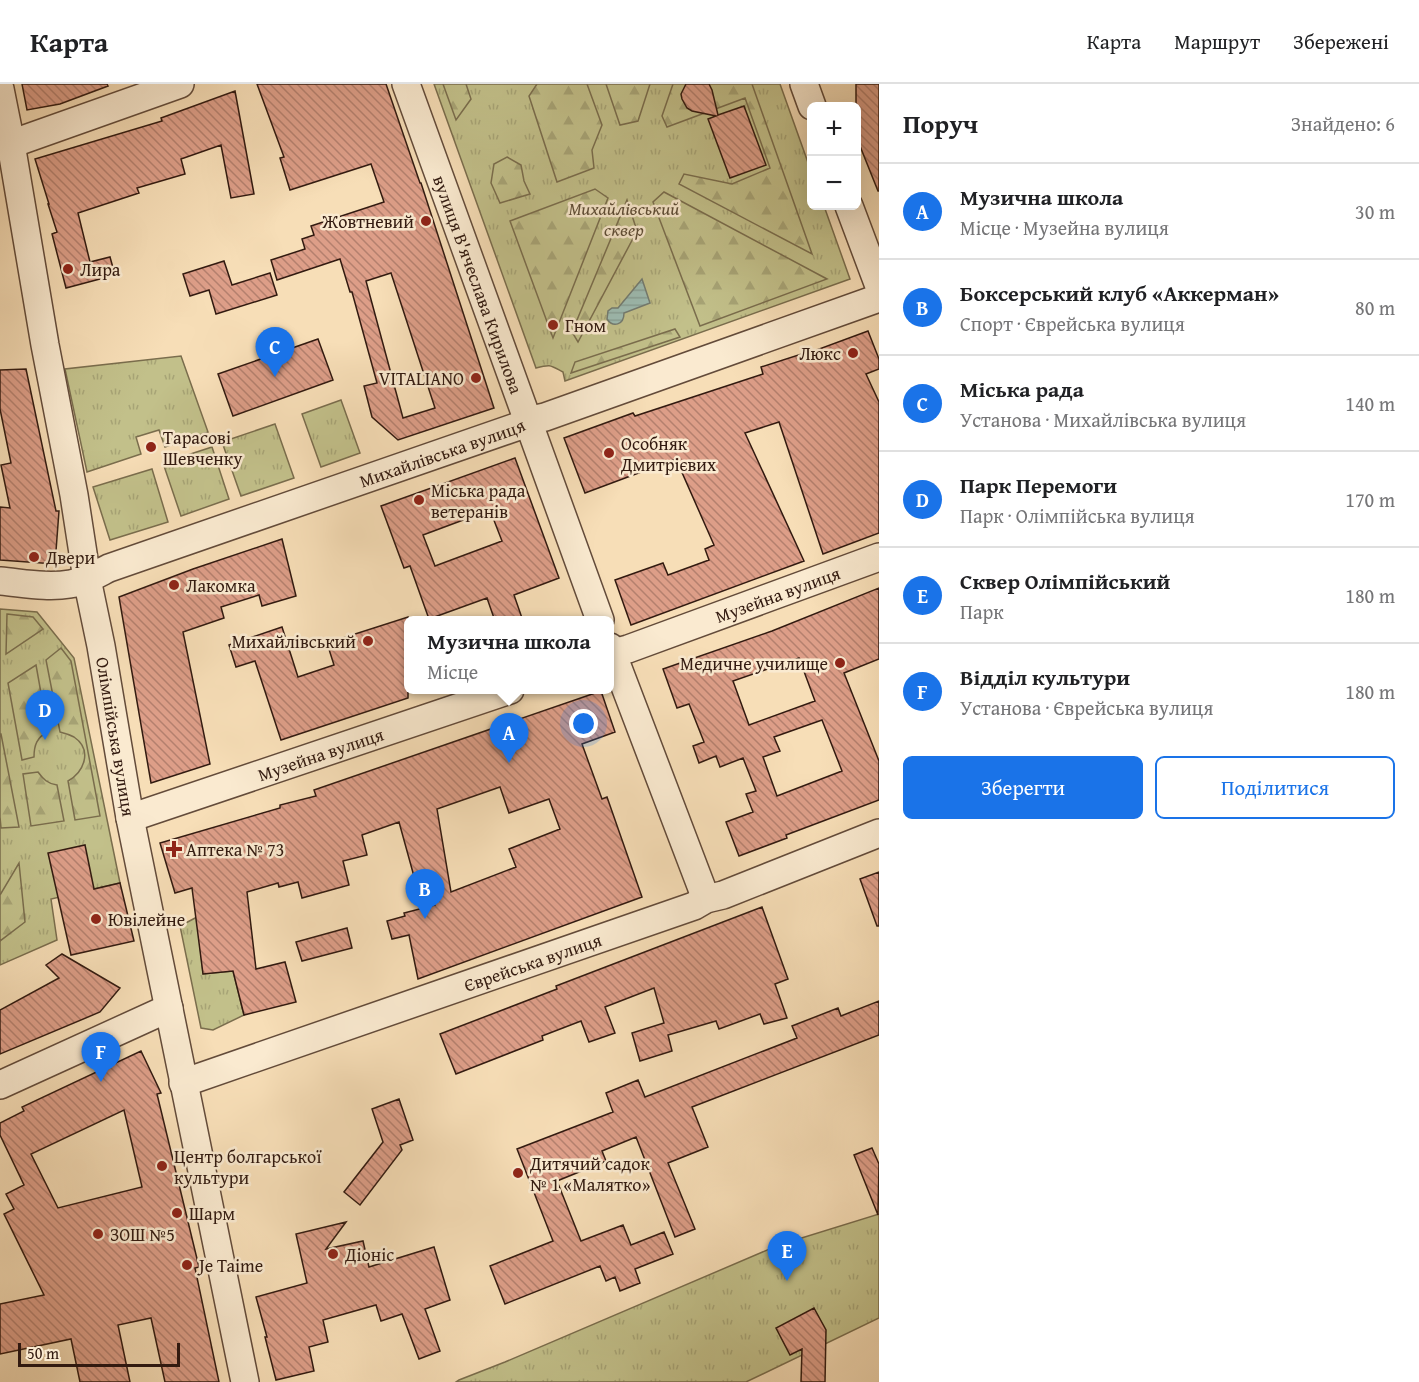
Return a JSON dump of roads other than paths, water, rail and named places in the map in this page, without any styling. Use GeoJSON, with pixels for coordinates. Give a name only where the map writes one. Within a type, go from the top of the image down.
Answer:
{"type":"FeatureCollection","features":[{"type":"Feature","properties":{"kind":"street"},"geometry":{"type":"LineString","coordinates":[[6,144],[180,84]]}},
{"type":"Feature","properties":{"kind":"street","name":"вулиця В'ячеслава Кирилова"},"geometry":{"type":"LineString","coordinates":[[406,84],[598,616]]}},
{"type":"Feature","properties":{"kind":"street"},"geometry":{"type":"LineString","coordinates":[[804,84],[811,102]]}},
{"type":"Feature","properties":{"kind":"street","name":"Олімпійська вулиця"},"geometry":{"type":"LineString","coordinates":[[0,88],[6,144],[74,495],[130,818],[245,1382]]}},
{"type":"Feature","properties":{"kind":"street"},"geometry":{"type":"LineString","coordinates":[[850,210],[879,286]]}},
{"type":"Feature","properties":{"kind":"street","name":"Михайлівська вулиця"},"geometry":{"type":"LineString","coordinates":[[0,581],[51,586],[72,584],[109,568],[879,298]]}},
{"type":"Feature","properties":{"kind":"street","name":"Музейна вулиця"},"geometry":{"type":"LineString","coordinates":[[614,651],[628,649],[879,557]]}},
{"type":"Feature","properties":{"kind":"street"},"geometry":{"type":"LineString","coordinates":[[614,661],[706,899]]}},
{"type":"Feature","properties":{"kind":"street","name":"Музейна вулиця"},"geometry":{"type":"LineString","coordinates":[[130,818],[498,694]]}},
{"type":"Feature","properties":{"kind":"street","name":"Єврейська вулиця"},"geometry":{"type":"LineString","coordinates":[[183,1083],[694,906],[706,899],[723,895],[879,833]]}},
{"type":"Feature","properties":{"kind":"street"},"geometry":{"type":"LineString","coordinates":[[0,1085],[169,1008]]}},
{"type":"Feature","properties":{"kind":"water"},"geometry":{"type":"Polygon","coordinates":[[[642,279],[650,303],[624,313],[624,317],[618,324],[609,322],[608,311],[618,308],[642,279]]]}},
{"type":"Feature","properties":{"kind":"place","name":"Жовтневий"},"geometry":{"type":"Point","coordinates":[426,221]}},
{"type":"Feature","properties":{"kind":"place","name":"Лира"},"geometry":{"type":"Point","coordinates":[68,269]}},
{"type":"Feature","properties":{"kind":"place","name":"Гном"},"geometry":{"type":"Point","coordinates":[553,325]}},
{"type":"Feature","properties":{"kind":"place","name":"Люкс"},"geometry":{"type":"Point","coordinates":[853,353]}},
{"type":"Feature","properties":{"kind":"place","name":"Міська рада"},"geometry":{"type":"Point","coordinates":[275,377]}},
{"type":"Feature","properties":{"kind":"place","name":"VITALIANO"},"geometry":{"type":"Point","coordinates":[476,378]}},
{"type":"Feature","properties":{"kind":"place","name":"Тарасові Шевченку"},"geometry":{"type":"Point","coordinates":[151,447]}},
{"type":"Feature","properties":{"kind":"place","name":"Особняк Дмитрієвих"},"geometry":{"type":"Point","coordinates":[609,453]}},
{"type":"Feature","properties":{"kind":"place","name":"Міська рада ветеранів"},"geometry":{"type":"Point","coordinates":[419,500]}},
{"type":"Feature","properties":{"kind":"place","name":"Двери"},"geometry":{"type":"Point","coordinates":[34,557]}},
{"type":"Feature","properties":{"kind":"place","name":"Лакомка"},"geometry":{"type":"Point","coordinates":[174,585]}},
{"type":"Feature","properties":{"kind":"place","name":"Михайлівський"},"geometry":{"type":"Point","coordinates":[368,641]}},
{"type":"Feature","properties":{"kind":"place","name":"Медичне училище"},"geometry":{"type":"Point","coordinates":[840,663]}},
{"type":"Feature","properties":{"kind":"place","name":"Парк Перемоги"},"geometry":{"type":"Point","coordinates":[45,740]}},
{"type":"Feature","properties":{"kind":"place","name":"Музична школа"},"geometry":{"type":"Point","coordinates":[509,763]}},
{"type":"Feature","properties":{"kind":"place","name":"Аптека № 73"},"geometry":{"type":"Point","coordinates":[174,849]}},
{"type":"Feature","properties":{"kind":"place","name":"Ювілейне"},"geometry":{"type":"Point","coordinates":[96,919]}},
{"type":"Feature","properties":{"kind":"place","name":"Боксерський клуб «Аккерман»"},"geometry":{"type":"Point","coordinates":[425,919]}},
{"type":"Feature","properties":{"kind":"place","name":"Відділ культури"},"geometry":{"type":"Point","coordinates":[101,1082]}},
{"type":"Feature","properties":{"kind":"place","name":"Центр болгарської культури"},"geometry":{"type":"Point","coordinates":[162,1166]}},
{"type":"Feature","properties":{"kind":"place","name":"Дитячий садок № 1 «Малятко»"},"geometry":{"type":"Point","coordinates":[518,1173]}},
{"type":"Feature","properties":{"kind":"place","name":"Шарм"},"geometry":{"type":"Point","coordinates":[177,1213]}},
{"type":"Feature","properties":{"kind":"place","name":"ЗОШ №5"},"geometry":{"type":"Point","coordinates":[98,1234]}},
{"type":"Feature","properties":{"kind":"place","name":"Діоніс"},"geometry":{"type":"Point","coordinates":[333,1254]}},
{"type":"Feature","properties":{"kind":"place","name":"Je Taime"},"geometry":{"type":"Point","coordinates":[187,1265]}},
{"type":"Feature","properties":{"kind":"place","name":"Сквер Олімпійський"},"geometry":{"type":"Point","coordinates":[787,1281]}},
{"type":"Feature","properties":{"kind":"park label","name":"Михайлівський сквер"},"geometry":{"type":"Point","coordinates":[624,218]}}]}
